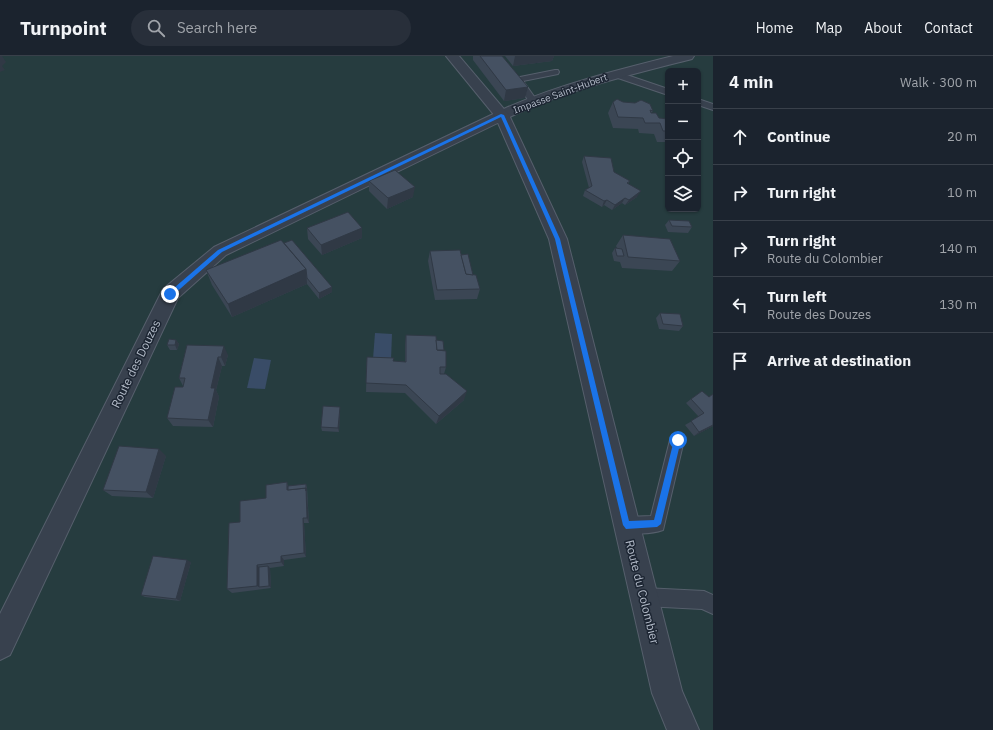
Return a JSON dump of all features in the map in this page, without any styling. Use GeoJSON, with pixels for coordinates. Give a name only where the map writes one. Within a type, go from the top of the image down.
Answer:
{"type":"FeatureCollection","features":[{"type":"Feature","properties":{"kind":"street","name":"Route du Colombier"},"geometry":{"type":"LineString","coordinates":[[452,56],[502,115],[558,239],[667,693],[683,730]]}},
{"type":"Feature","properties":{"kind":"street","name":"Impasse Saint-Hubert"},"geometry":{"type":"LineString","coordinates":[[502,115],[602,77],[688,56]]}},
{"type":"Feature","properties":{"kind":"street","name":"Route des Douzes"},"geometry":{"type":"LineString","coordinates":[[0,645],[170,294],[220,251],[502,115]]}},
{"type":"Feature","properties":{"kind":"lane"},"geometry":{"type":"LineString","coordinates":[[534,102],[518,80],[555,72]]}},
{"type":"Feature","properties":{"kind":"lane"},"geometry":{"type":"LineString","coordinates":[[615,74],[665,91]]}},
{"type":"Feature","properties":{"kind":"lane"},"geometry":{"type":"LineString","coordinates":[[701,103],[713,107]]}},
{"type":"Feature","properties":{"kind":"lane"},"geometry":{"type":"LineString","coordinates":[[626,525],[657,524],[678,440]]}},
{"type":"Feature","properties":{"kind":"lane"},"geometry":{"type":"LineString","coordinates":[[644,597],[704,600],[713,605]]}},
{"type":"Feature","properties":{"kind":"green space"},"geometry":{"type":"Polygon","coordinates":[[[0,56],[713,56],[713,730],[0,730],[0,56]]]}},
{"type":"Feature","properties":{"kind":"water"},"geometry":{"type":"Polygon","coordinates":[[[375,333],[392,334],[391,360],[373,359],[375,333]]]}},
{"type":"Feature","properties":{"kind":"water"},"geometry":{"type":"Polygon","coordinates":[[[254,358],[271,360],[265,389],[247,388],[254,358]]]}},
{"type":"Feature","properties":{"kind":"building"},"geometry":{"type":"Polygon","coordinates":[[[480,56],[502,56],[528,87],[506,90],[480,56]]]}},
{"type":"Feature","properties":{"kind":"building"},"geometry":{"type":"Polygon","coordinates":[[[617,99],[623,102],[635,103],[641,100],[650,104],[653,111],[650,110],[651,113],[656,113],[659,118],[665,119],[665,131],[663,131],[660,123],[645,123],[643,118],[618,117],[613,102],[617,99]]]}},
{"type":"Feature","properties":{"kind":"building"},"geometry":{"type":"Polygon","coordinates":[[[584,156],[611,158],[614,172],[630,181],[627,183],[641,191],[629,200],[625,198],[615,205],[607,200],[604,201],[585,190],[592,186],[584,156]]]}},
{"type":"Feature","properties":{"kind":"building"},"geometry":{"type":"Polygon","coordinates":[[[395,170],[415,187],[388,198],[369,181],[395,170]]]}},
{"type":"Feature","properties":{"kind":"building"},"geometry":{"type":"Polygon","coordinates":[[[348,212],[362,228],[321,245],[307,228],[348,212]]]}},
{"type":"Feature","properties":{"kind":"building"},"geometry":{"type":"Polygon","coordinates":[[[669,220],[689,221],[692,227],[672,226],[669,220]]]}},
{"type":"Feature","properties":{"kind":"building"},"geometry":{"type":"Polygon","coordinates":[[[623,235],[670,239],[680,261],[628,257],[623,235]]]}},
{"type":"Feature","properties":{"kind":"building"},"geometry":{"type":"Polygon","coordinates":[[[281,240],[306,269],[228,304],[206,270],[281,240]]]}},
{"type":"Feature","properties":{"kind":"building"},"geometry":{"type":"Polygon","coordinates":[[[292,240],[332,287],[319,293],[307,278],[306,269],[284,243],[292,240]]]}},
{"type":"Feature","properties":{"kind":"building"},"geometry":{"type":"Polygon","coordinates":[[[615,248],[622,249],[624,256],[617,256],[615,248]]]}},
{"type":"Feature","properties":{"kind":"building"},"geometry":{"type":"Polygon","coordinates":[[[460,250],[466,274],[476,275],[480,289],[437,290],[430,251],[460,250]]]}},
{"type":"Feature","properties":{"kind":"building"},"geometry":{"type":"Polygon","coordinates":[[[468,254],[473,275],[466,274],[461,255],[468,254]]]}},
{"type":"Feature","properties":{"kind":"building"},"geometry":{"type":"Polygon","coordinates":[[[660,313],[680,314],[683,326],[663,324],[660,313]]]}},
{"type":"Feature","properties":{"kind":"building"},"geometry":{"type":"Polygon","coordinates":[[[406,335],[436,336],[437,350],[446,351],[446,367],[440,367],[440,374],[446,374],[467,391],[439,416],[406,385],[366,383],[367,357],[394,358],[393,361],[406,362],[406,335]]]}},
{"type":"Feature","properties":{"kind":"building"},"geometry":{"type":"Polygon","coordinates":[[[169,339],[176,340],[175,345],[167,345],[169,339]]]}},
{"type":"Feature","properties":{"kind":"building"},"geometry":{"type":"Polygon","coordinates":[[[436,340],[443,341],[444,350],[437,350],[436,340]]]}},
{"type":"Feature","properties":{"kind":"building"},"geometry":{"type":"Polygon","coordinates":[[[187,345],[224,346],[221,357],[218,357],[211,388],[215,388],[208,420],[167,418],[175,387],[183,387],[185,378],[179,378],[187,345]]]}},
{"type":"Feature","properties":{"kind":"building"},"geometry":{"type":"Polygon","coordinates":[[[702,391],[709,397],[713,394],[713,425],[699,432],[691,421],[704,413],[691,399],[702,391]]]}},
{"type":"Feature","properties":{"kind":"building"},"geometry":{"type":"Polygon","coordinates":[[[323,406],[340,407],[338,428],[321,427],[323,406]]]}},
{"type":"Feature","properties":{"kind":"building"},"geometry":{"type":"Polygon","coordinates":[[[119,446],[159,449],[146,492],[103,490],[119,446]]]}},
{"type":"Feature","properties":{"kind":"building"},"geometry":{"type":"Polygon","coordinates":[[[287,482],[287,490],[306,488],[307,518],[303,518],[304,553],[281,556],[281,562],[257,565],[257,586],[227,589],[229,523],[240,522],[240,501],[266,498],[266,485],[287,482]]]}},
{"type":"Feature","properties":{"kind":"building"},"geometry":{"type":"Polygon","coordinates":[[[306,484],[306,488],[288,490],[288,486],[306,484]]]}},
{"type":"Feature","properties":{"kind":"building"},"geometry":{"type":"Polygon","coordinates":[[[153,556],[187,560],[176,599],[141,595],[153,556]]]}},
{"type":"Feature","properties":{"kind":"building"},"geometry":{"type":"Polygon","coordinates":[[[268,566],[269,586],[259,587],[259,567],[268,566]]]}},
{"type":"Feature","properties":{"kind":"route"},"geometry":{"type":"LineString","coordinates":[[170,294],[220,251],[502,115],[558,239],[626,525],[657,524],[678,440]]}}]}
